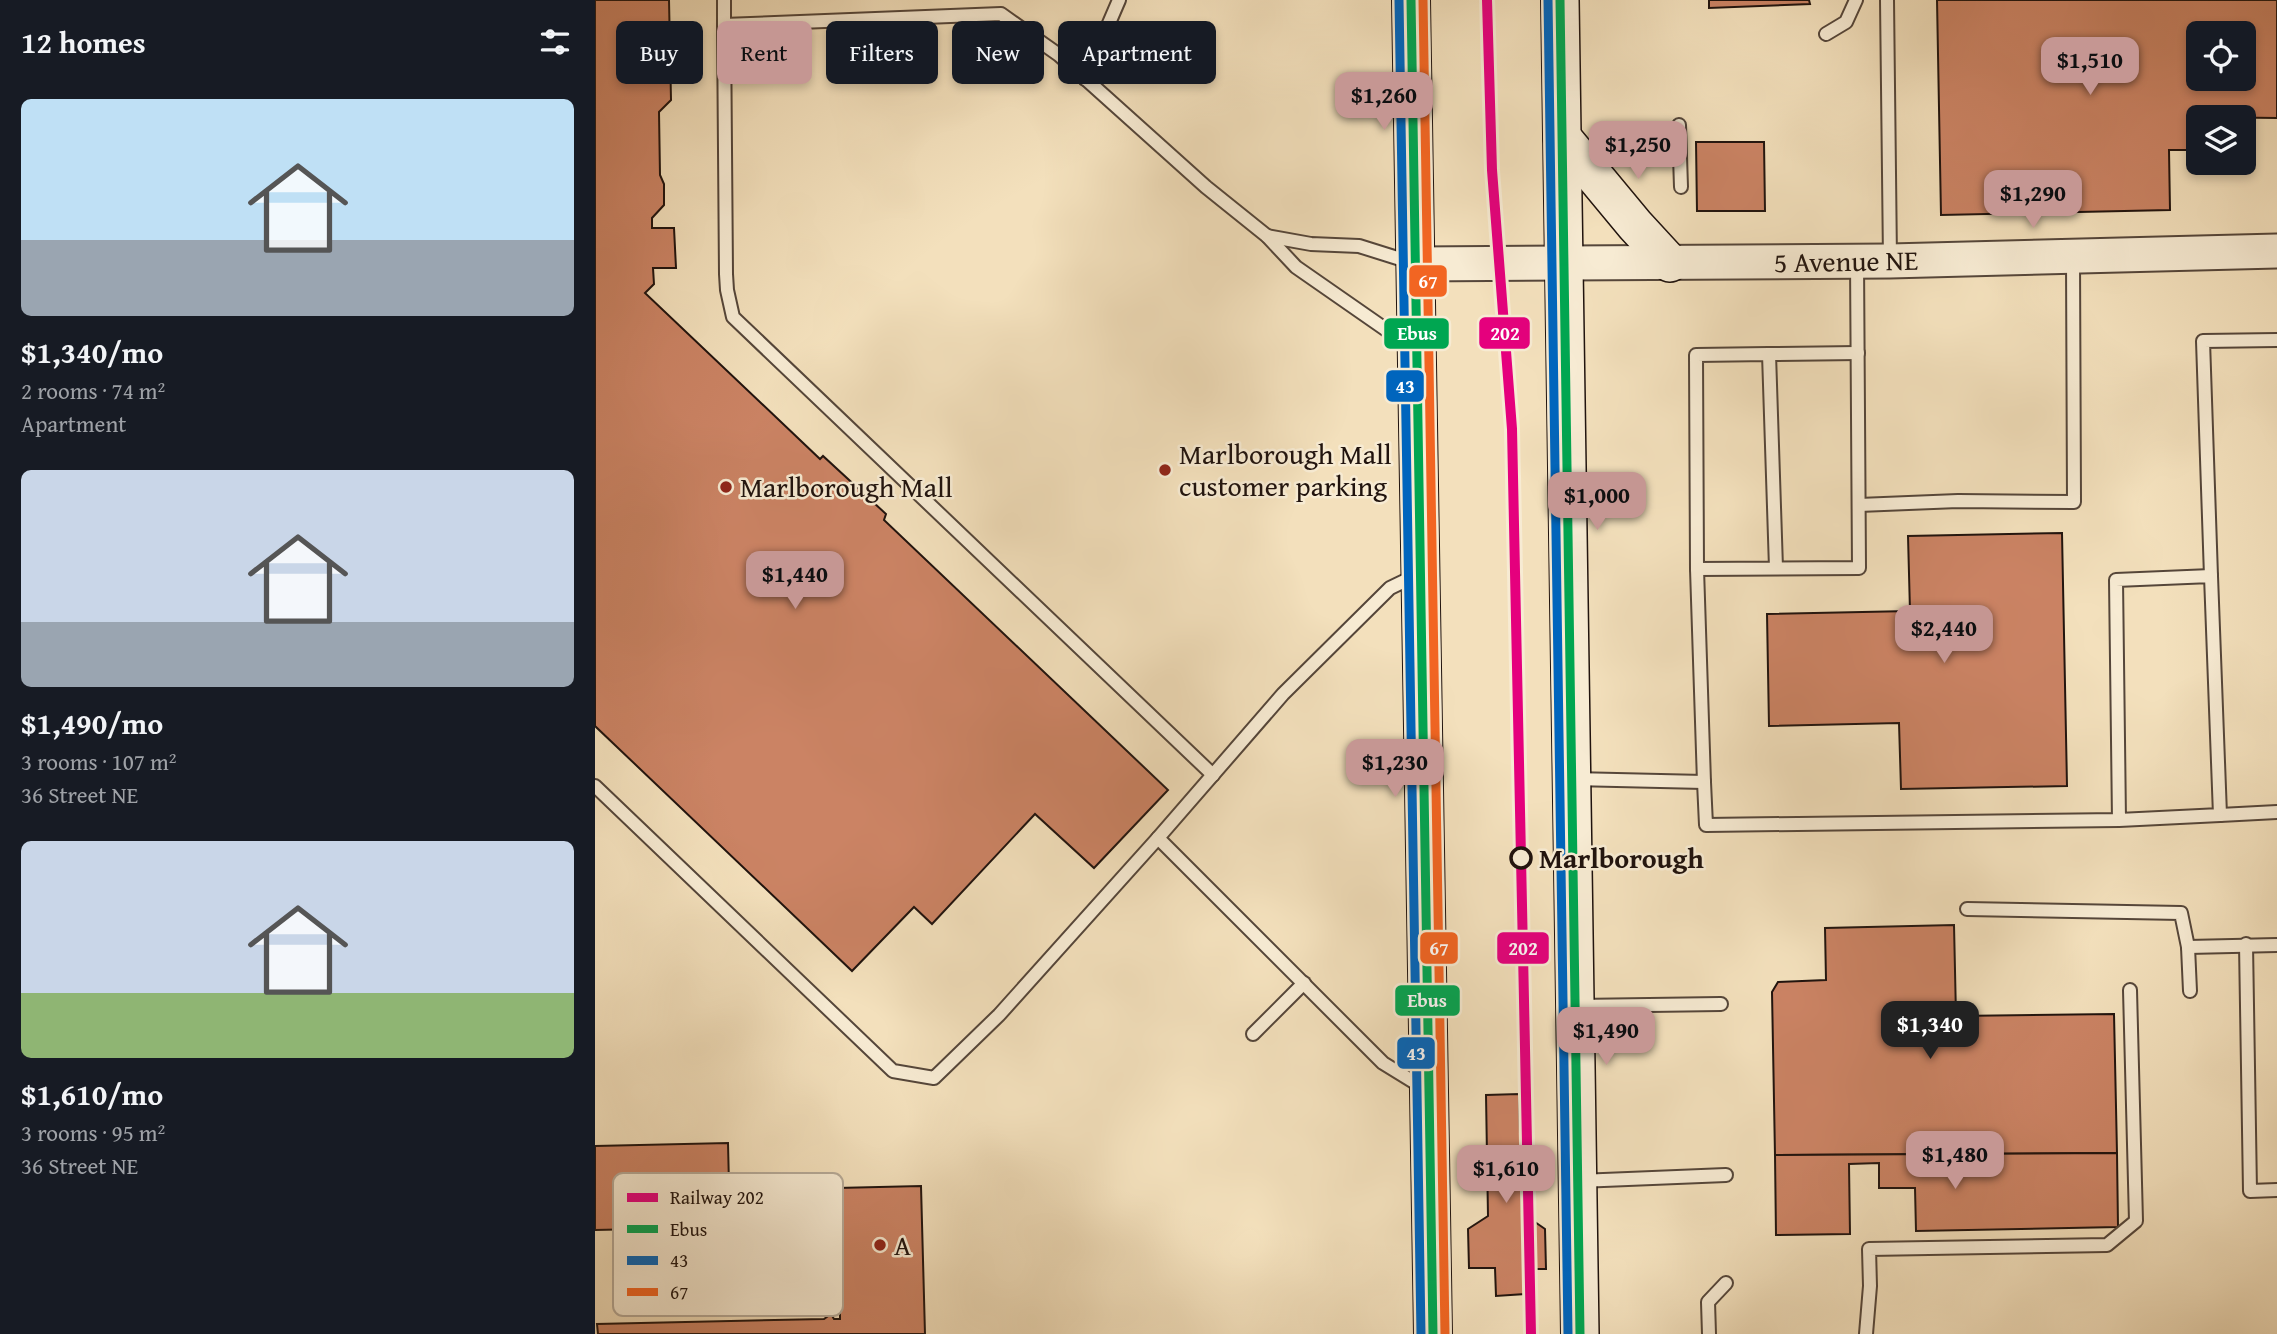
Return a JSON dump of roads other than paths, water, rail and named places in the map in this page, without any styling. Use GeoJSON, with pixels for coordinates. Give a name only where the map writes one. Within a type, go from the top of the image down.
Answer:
{"type":"FeatureCollection","features":[{"type":"Feature","properties":{"kind":"main road"},"geometry":{"type":"LineString","coordinates":[[1411,0],[1433,1334]]}},
{"type":"Feature","properties":{"kind":"main road"},"geometry":{"type":"LineString","coordinates":[[1560,0],[1580,1334]]}},
{"type":"Feature","properties":{"kind":"main road"},"geometry":{"type":"LineString","coordinates":[[1562,137],[1670,263]]}},
{"type":"Feature","properties":{"kind":"street","name":"5 Avenue NE"},"geometry":{"type":"LineString","coordinates":[[1416,264],[1873,261],[2277,251]]}},
{"type":"Feature","properties":{"kind":"lane"},"geometry":{"type":"LineString","coordinates":[[725,0],[725,21]]}},
{"type":"Feature","properties":{"kind":"lane"},"geometry":{"type":"LineString","coordinates":[[1110,21],[1119,0]]}},
{"type":"Feature","properties":{"kind":"lane"},"geometry":{"type":"LineString","coordinates":[[1826,34],[1846,22],[1856,0]]}},
{"type":"Feature","properties":{"kind":"lane"},"geometry":{"type":"LineString","coordinates":[[1697,569],[1859,568],[1858,352],[1873,261],[1887,0]]}},
{"type":"Feature","properties":{"kind":"lane"},"geometry":{"type":"LineString","coordinates":[[812,22],[1001,14],[1058,54]]}},
{"type":"Feature","properties":{"kind":"lane"},"geometry":{"type":"LineString","coordinates":[[725,84],[726,274],[733,317],[1213,775]]}},
{"type":"Feature","properties":{"kind":"lane"},"geometry":{"type":"LineString","coordinates":[[1091,84],[1206,187],[1267,236],[1296,267],[1417,351]]}},
{"type":"Feature","properties":{"kind":"lane"},"geometry":{"type":"LineString","coordinates":[[1679,125],[1681,187]]}},
{"type":"Feature","properties":{"kind":"lane"},"geometry":{"type":"LineString","coordinates":[[1267,236],[1311,244],[1359,246],[1416,264]]}},
{"type":"Feature","properties":{"kind":"lane"},"geometry":{"type":"LineString","coordinates":[[1859,505],[1958,501],[2074,502],[2073,256]]}},
{"type":"Feature","properties":{"kind":"lane"},"geometry":{"type":"LineString","coordinates":[[2220,815],[2203,341],[2277,340]]}},
{"type":"Feature","properties":{"kind":"lane"},"geometry":{"type":"LineString","coordinates":[[1858,352],[1696,355],[1697,569],[1706,825],[2119,820],[2277,812]]}},
{"type":"Feature","properties":{"kind":"lane"},"geometry":{"type":"LineString","coordinates":[[1769,354],[1776,568]]}},
{"type":"Feature","properties":{"kind":"lane"},"geometry":{"type":"LineString","coordinates":[[595,786],[893,1071],[934,1078],[999,1015],[1283,694],[1390,588],[1421,573]]}},
{"type":"Feature","properties":{"kind":"lane"},"geometry":{"type":"LineString","coordinates":[[2119,820],[2116,580],[2211,576]]}},
{"type":"Feature","properties":{"kind":"lane"},"geometry":{"type":"LineString","coordinates":[[1573,779],[1704,782]]}},
{"type":"Feature","properties":{"kind":"lane"},"geometry":{"type":"LineString","coordinates":[[1158,838],[1383,1063],[1429,1091]]}},
{"type":"Feature","properties":{"kind":"lane"},"geometry":{"type":"LineString","coordinates":[[1968,909],[2181,913],[2188,947],[2190,991]]}},
{"type":"Feature","properties":{"kind":"lane"},"geometry":{"type":"LineString","coordinates":[[2246,944],[2250,1191],[2277,1190]]}},
{"type":"Feature","properties":{"kind":"lane"},"geometry":{"type":"LineString","coordinates":[[2188,947],[2277,945]]}},
{"type":"Feature","properties":{"kind":"lane"},"geometry":{"type":"LineString","coordinates":[[1253,1034],[1304,983]]}},
{"type":"Feature","properties":{"kind":"lane"},"geometry":{"type":"LineString","coordinates":[[1858,1334],[1866,1334],[1870,1286],[1868,1249],[2107,1245],[2136,1221],[2130,990]]}},
{"type":"Feature","properties":{"kind":"lane"},"geometry":{"type":"LineString","coordinates":[[1576,1006],[1721,1004]]}},
{"type":"Feature","properties":{"kind":"lane"},"geometry":{"type":"LineString","coordinates":[[1578,1181],[1726,1175]]}},
{"type":"Feature","properties":{"kind":"lane"},"geometry":{"type":"LineString","coordinates":[[1709,1334],[1708,1302],[1726,1283]]}},
{"type":"Feature","properties":{"kind":"rail line","name":"202"},"geometry":{"type":"LineString","coordinates":[[1487,0],[1492,170],[1512,429],[1531,1334]]}},
{"type":"Feature","properties":{"kind":"place","name":"Marlborough Mall customer parking"},"geometry":{"type":"Point","coordinates":[1165,470]}},
{"type":"Feature","properties":{"kind":"place","name":"Marlborough Mall"},"geometry":{"type":"Point","coordinates":[726,487]}},
{"type":"Feature","properties":{"kind":"place","name":"Marlborough"},"geometry":{"type":"Point","coordinates":[1521,858]}},
{"type":"Feature","properties":{"kind":"place","name":"A"},"geometry":{"type":"Point","coordinates":[880,1245]}}]}
